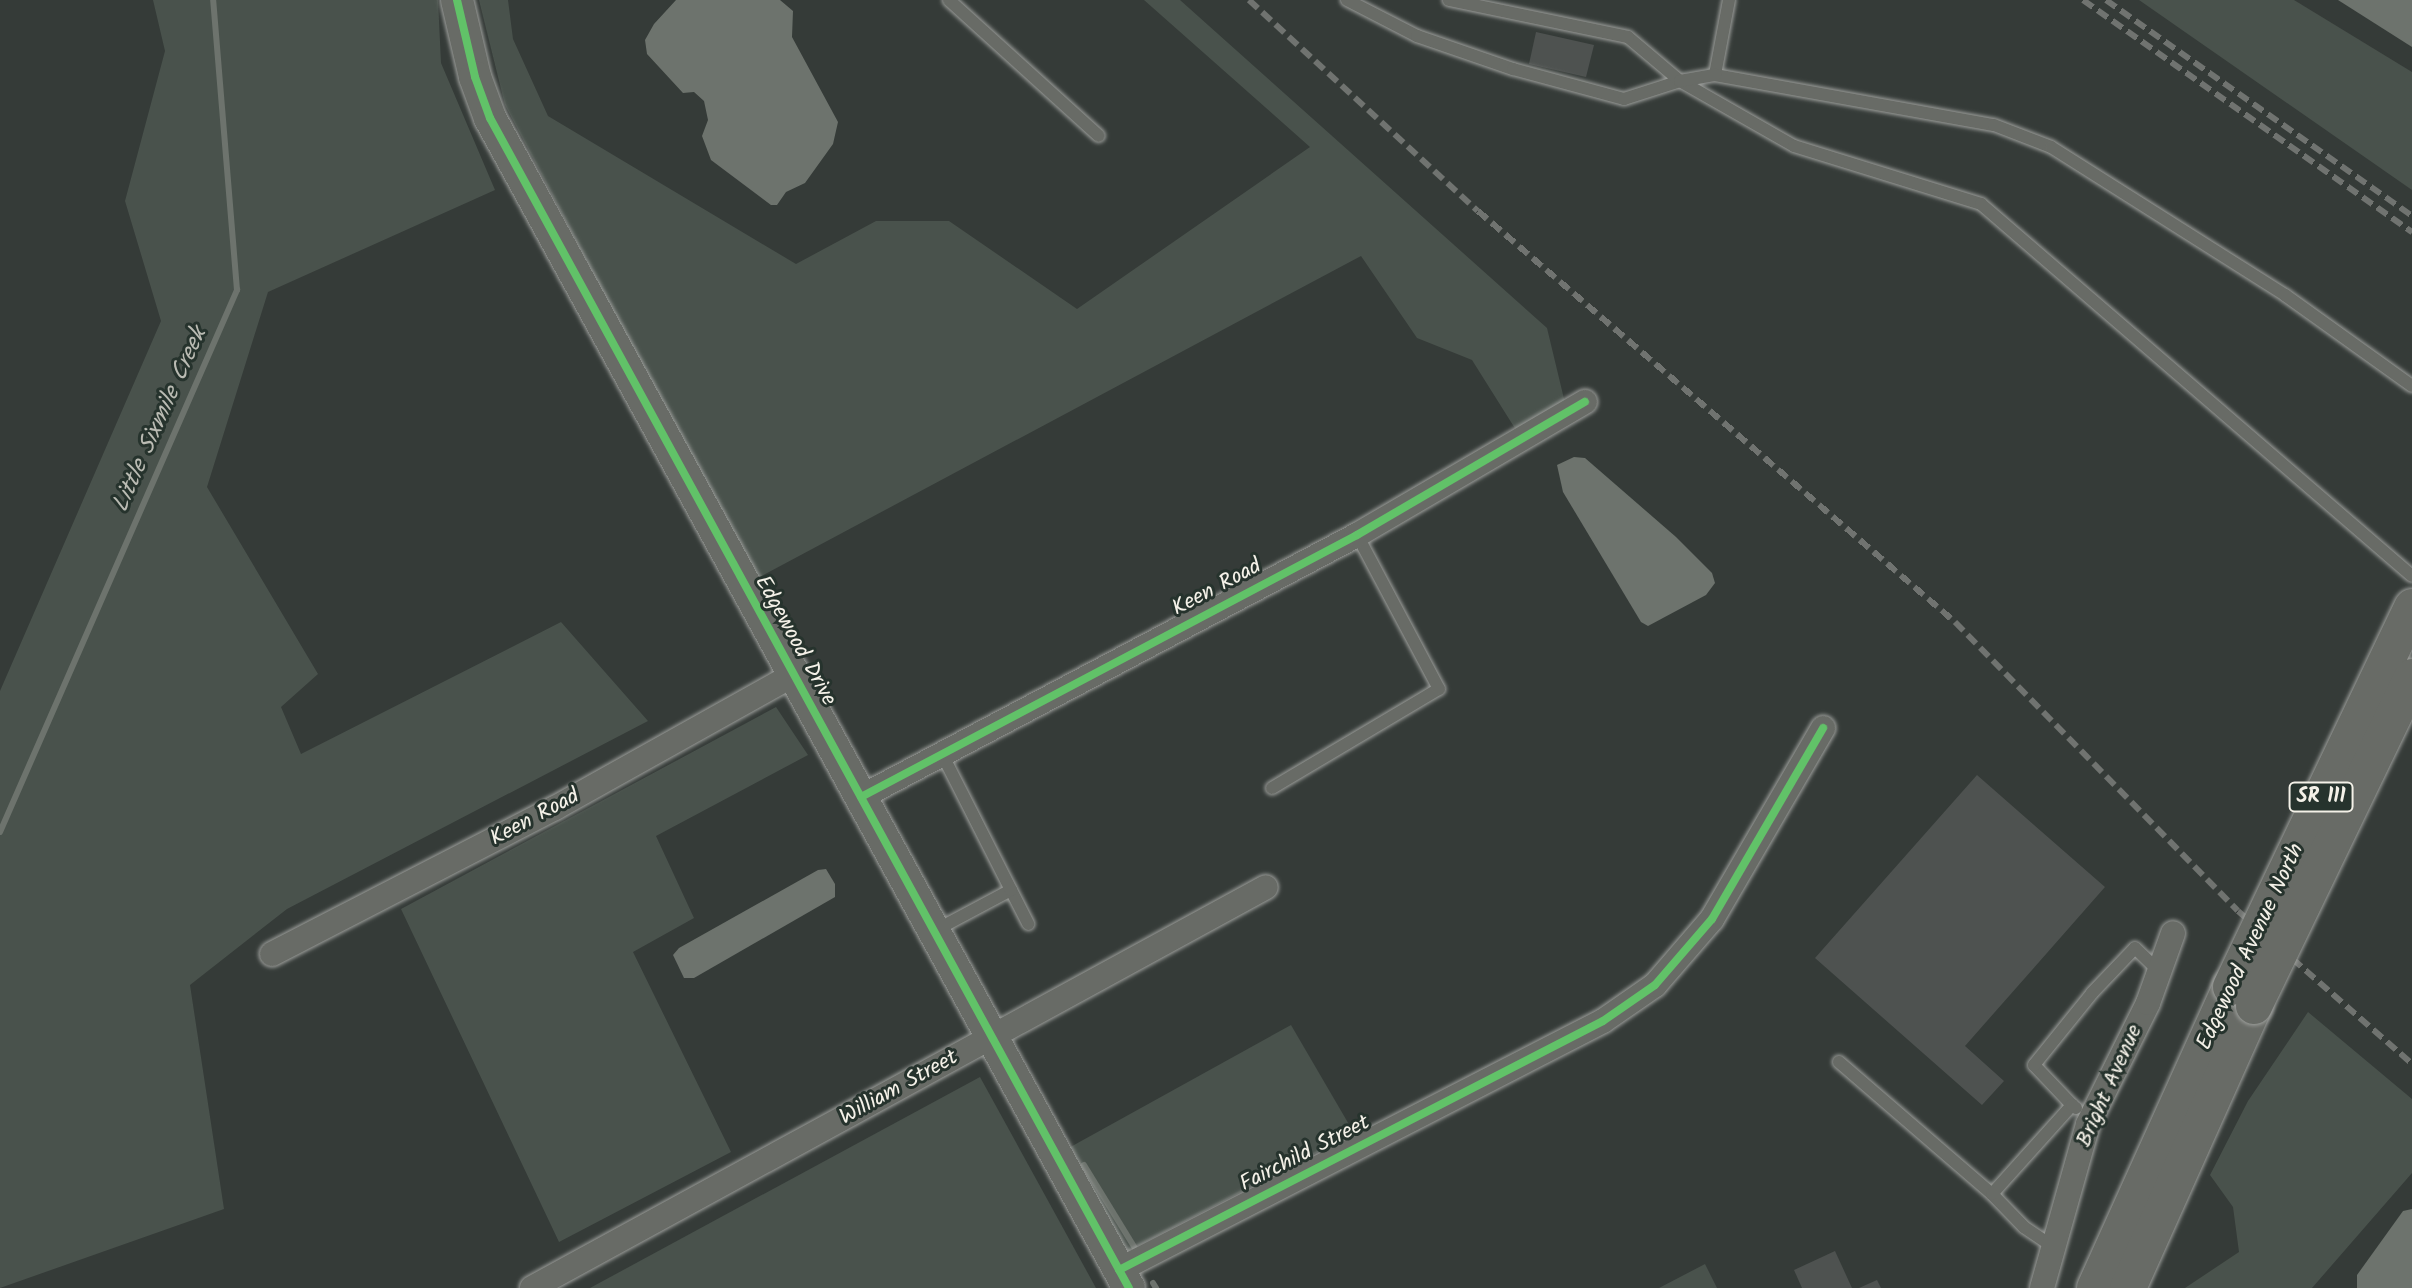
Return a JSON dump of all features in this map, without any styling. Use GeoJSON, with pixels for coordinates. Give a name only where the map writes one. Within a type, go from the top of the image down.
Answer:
{"type":"FeatureCollection","features":[{"type":"Feature","properties":{"kind":"main road","name":"Edgewood Avenue North"},"geometry":{"type":"LineString","coordinates":[[2128,1288],[2243,996],[2412,607]]}},
{"type":"Feature","properties":{"kind":"main road","name":"Edgewood Avenue North"},"geometry":{"type":"LineString","coordinates":[[2095,1288],[2243,996],[2412,677]]}},
{"type":"Feature","properties":{"kind":"street","name":"Edgewood Drive"},"geometry":{"type":"LineString","coordinates":[[457,0],[475,77],[490,118],[1124,1279]]}},
{"type":"Feature","properties":{"kind":"street","name":"Keen Road"},"geometry":{"type":"LineString","coordinates":[[861,797],[1357,535],[1585,402]]}},
{"type":"Feature","properties":{"kind":"street","name":"Keen Road"},"geometry":{"type":"LineString","coordinates":[[272,954],[555,808],[793,675]]}},
{"type":"Feature","properties":{"kind":"street","name":"Fairchild Street"},"geometry":{"type":"LineString","coordinates":[[1124,1279],[1603,1021],[1655,985],[1712,919],[1823,728]]}},
{"type":"Feature","properties":{"kind":"street","name":"William Street"},"geometry":{"type":"LineString","coordinates":[[532,1288],[1266,887]]}},
{"type":"Feature","properties":{"kind":"street","name":"Bright Avenue"},"geometry":{"type":"LineString","coordinates":[[2042,1288],[2081,1112],[2148,1003],[2173,933]]}},
{"type":"Feature","properties":{"kind":"lane"},"geometry":{"type":"LineString","coordinates":[[949,0],[1099,136]]}},
{"type":"Feature","properties":{"kind":"lane"},"geometry":{"type":"LineString","coordinates":[[1347,0],[1417,36],[1513,69],[1624,99],[1680,81],[1715,75],[1994,125],[2051,147],[2285,295],[2412,386]]}},
{"type":"Feature","properties":{"kind":"lane"},"geometry":{"type":"LineString","coordinates":[[1449,0],[1507,5],[1628,37],[1680,81],[1794,146],[1981,204],[2412,576]]}},
{"type":"Feature","properties":{"kind":"lane"},"geometry":{"type":"LineString","coordinates":[[1715,75],[1729,0]]}},
{"type":"Feature","properties":{"kind":"lane"},"geometry":{"type":"LineString","coordinates":[[1272,788],[1439,689],[1357,535]]}},
{"type":"Feature","properties":{"kind":"lane"},"geometry":{"type":"LineString","coordinates":[[942,754],[1028,924]]}},
{"type":"Feature","properties":{"kind":"lane"},"geometry":{"type":"LineString","coordinates":[[933,932],[1011,890]]}},
{"type":"Feature","properties":{"kind":"lane"},"geometry":{"type":"LineString","coordinates":[[1992,1194],[2081,1112],[2034,1065],[2092,993],[2135,948],[2159,971]]}},
{"type":"Feature","properties":{"kind":"lane"},"geometry":{"type":"LineString","coordinates":[[1839,1062],[1992,1194],[2024,1227],[2052,1246]]}},
{"type":"Feature","properties":{"kind":"shaded area"},"geometry":{"type":"Polygon","coordinates":[[[153,0],[438,0],[441,63],[495,190],[268,292],[207,487],[318,674],[281,707],[301,754],[561,622],[648,721],[287,909],[190,985],[224,1209],[0,1288],[0,691],[161,321],[125,201],[165,51],[153,0]]]}},
{"type":"Feature","properties":{"kind":"shaded area"},"geometry":{"type":"Polygon","coordinates":[[[479,0],[508,0],[513,39],[548,116],[796,264],[876,221],[949,221],[1077,309],[1310,147],[1144,0],[1180,0],[1547,328],[1565,403],[1516,430],[1472,360],[1417,338],[1361,256],[754,580],[505,105],[479,0]]]}},
{"type":"Feature","properties":{"kind":"shaded area"},"geometry":{"type":"Polygon","coordinates":[[[676,0],[780,0],[793,11],[792,37],[838,122],[833,144],[805,183],[786,192],[777,205],[771,205],[711,160],[702,136],[708,120],[704,101],[694,92],[683,93],[647,54],[645,40],[654,24],[676,0]]]}},
{"type":"Feature","properties":{"kind":"shaded area"},"geometry":{"type":"Polygon","coordinates":[[[2139,0],[2294,0],[2412,72],[2412,190],[2139,0]]]}},
{"type":"Feature","properties":{"kind":"shaded area"},"geometry":{"type":"Polygon","coordinates":[[[2338,0],[2412,0],[2412,47],[2338,0]]]}},
{"type":"Feature","properties":{"kind":"shaded area"},"geometry":{"type":"Polygon","coordinates":[[[1574,457],[1585,458],[1676,537],[1712,573],[1715,583],[1706,595],[1648,626],[1641,622],[1563,492],[1557,465],[1574,457]]]}},
{"type":"Feature","properties":{"kind":"shaded area"},"geometry":{"type":"Polygon","coordinates":[[[776,707],[808,755],[656,836],[694,918],[633,952],[731,1152],[559,1242],[401,909],[776,707]]]}},
{"type":"Feature","properties":{"kind":"shaded area"},"geometry":{"type":"Polygon","coordinates":[[[826,869],[835,884],[835,897],[694,978],[684,978],[673,955],[679,948],[818,870],[826,869]]]}},
{"type":"Feature","properties":{"kind":"shaded area"},"geometry":{"type":"Polygon","coordinates":[[[2308,1012],[2412,1099],[2412,1173],[2312,1288],[2185,1288],[2239,1252],[2233,1207],[2210,1175],[2248,1101],[2308,1012]]]}},
{"type":"Feature","properties":{"kind":"shaded area"},"geometry":{"type":"Polygon","coordinates":[[[1291,1025],[1354,1133],[1122,1254],[1065,1150],[1291,1025]]]}},
{"type":"Feature","properties":{"kind":"shaded area"},"geometry":{"type":"Polygon","coordinates":[[[980,1077],[1096,1288],[590,1288],[980,1077]]]}},
{"type":"Feature","properties":{"kind":"shaded area"},"geometry":{"type":"Polygon","coordinates":[[[2412,1209],[2412,1288],[2357,1288],[2357,1275],[2403,1211],[2412,1209]]]}},
{"type":"Feature","properties":{"kind":"shaded area"},"geometry":{"type":"Polygon","coordinates":[[[1705,1264],[1717,1288],[1659,1288],[1705,1264]]]}},
{"type":"Feature","properties":{"kind":"building"},"geometry":{"type":"Polygon","coordinates":[[[1536,32],[1594,45],[1586,77],[1529,64],[1536,32]]]}},
{"type":"Feature","properties":{"kind":"building"},"geometry":{"type":"Polygon","coordinates":[[[1977,775],[2105,887],[1965,1046],[2004,1081],[1982,1105],[1815,958],[1977,775]]]}},
{"type":"Feature","properties":{"kind":"building"},"geometry":{"type":"Polygon","coordinates":[[[1835,1251],[1852,1288],[1802,1288],[1794,1270],[1835,1251]]]}},
{"type":"Feature","properties":{"kind":"building"},"geometry":{"type":"Polygon","coordinates":[[[1877,1280],[1881,1288],[1859,1288],[1877,1280]]]}},
{"type":"Feature","properties":{"kind":"waterway","name":"Little Sixmile Creek"},"geometry":{"type":"LineString","coordinates":[[0,832],[237,290],[213,0]]}},
{"type":"Feature","properties":{"kind":"waterway"},"geometry":{"type":"LineString","coordinates":[[1084,1165],[1136,1250]]}},
{"type":"Feature","properties":{"kind":"waterway"},"geometry":{"type":"LineString","coordinates":[[1153,1283],[1156,1288]]}},
{"type":"Feature","properties":{"kind":"railway"},"geometry":{"type":"LineString","coordinates":[[1249,0],[1478,211],[1955,622],[2238,911],[2412,1064]]}},
{"type":"Feature","properties":{"kind":"railway"},"geometry":{"type":"LineString","coordinates":[[2083,0],[2412,232]]}},
{"type":"Feature","properties":{"kind":"railway"},"geometry":{"type":"LineString","coordinates":[[2106,0],[2412,216]]}},
{"type":"Feature","properties":{"kind":"cycle path"},"geometry":{"type":"LineString","coordinates":[[457,0],[475,77],[490,118],[1129,1288]]}},
{"type":"Feature","properties":{"kind":"cycle path"},"geometry":{"type":"LineString","coordinates":[[861,797],[1357,535],[1585,402]]}},
{"type":"Feature","properties":{"kind":"cycle path"},"geometry":{"type":"LineString","coordinates":[[1119,1270],[1603,1021],[1655,985],[1712,919],[1823,728]]}}]}
